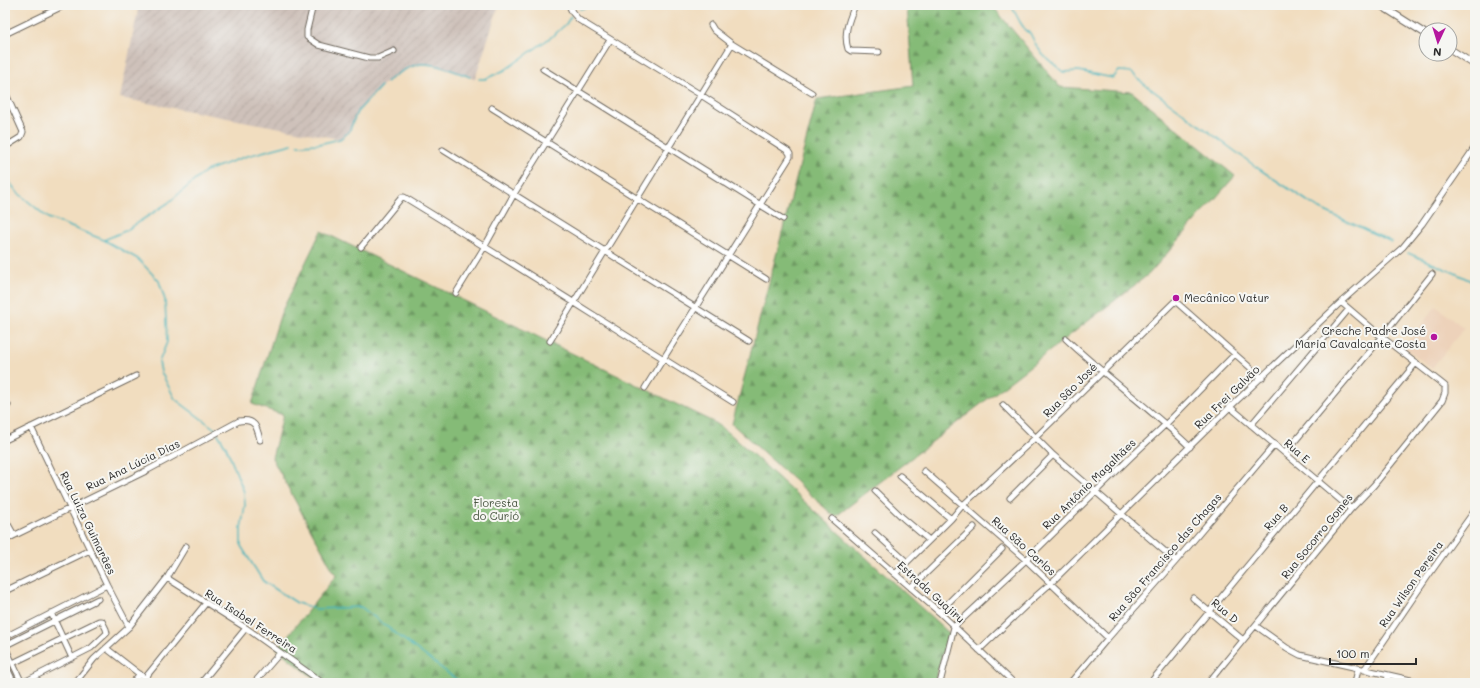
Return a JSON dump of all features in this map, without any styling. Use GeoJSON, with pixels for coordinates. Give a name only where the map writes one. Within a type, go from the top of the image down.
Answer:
{"type":"FeatureCollection","features":[{"type":"Feature","properties":{"kind":"street"},"geometry":{"type":"LineString","coordinates":[[5,34],[65,5]]}},
{"type":"Feature","properties":{"kind":"street"},"geometry":{"type":"LineString","coordinates":[[313,5],[307,30],[307,37],[319,45],[373,58],[394,51]]}},
{"type":"Feature","properties":{"kind":"street"},"geometry":{"type":"LineString","coordinates":[[569,5],[576,17],[610,40],[701,95],[789,153],[790,157],[645,388]]}},
{"type":"Feature","properties":{"kind":"street"},"geometry":{"type":"LineString","coordinates":[[854,5],[845,34],[848,49],[851,51],[879,52]]}},
{"type":"Feature","properties":{"kind":"street"},"geometry":{"type":"LineString","coordinates":[[1380,5],[1418,29]]}},
{"type":"Feature","properties":{"kind":"street"},"geometry":{"type":"LineString","coordinates":[[710,25],[732,44],[812,93]]}},
{"type":"Feature","properties":{"kind":"street"},"geometry":{"type":"LineString","coordinates":[[456,293],[485,246],[514,194],[610,40]]}},
{"type":"Feature","properties":{"kind":"street"},"geometry":{"type":"LineString","coordinates":[[550,341],[732,44]]}},
{"type":"Feature","properties":{"kind":"street"},"geometry":{"type":"LineString","coordinates":[[1458,54],[1475,66]]}},
{"type":"Feature","properties":{"kind":"street"},"geometry":{"type":"LineString","coordinates":[[543,69],[783,219]]}},
{"type":"Feature","properties":{"kind":"street"},"geometry":{"type":"LineString","coordinates":[[5,92],[23,132],[21,137],[5,147]]}},
{"type":"Feature","properties":{"kind":"street"},"geometry":{"type":"LineString","coordinates":[[492,108],[766,279]]}},
{"type":"Feature","properties":{"kind":"street","name":"Rua Frei Galvão"},"geometry":{"type":"LineString","coordinates":[[979,650],[1034,597],[1051,583],[1230,407],[1341,302],[1402,247],[1422,224],[1475,147]]}},
{"type":"Feature","properties":{"kind":"street"},"geometry":{"type":"LineString","coordinates":[[443,150],[749,341]]}},
{"type":"Feature","properties":{"kind":"street"},"geometry":{"type":"LineString","coordinates":[[361,247],[402,197],[485,246],[733,402]]}},
{"type":"Feature","properties":{"kind":"street"},"geometry":{"type":"LineString","coordinates":[[1285,453],[1382,337],[1432,274]]}},
{"type":"Feature","properties":{"kind":"street","name":"Rua São José"},"geometry":{"type":"LineString","coordinates":[[895,574],[951,519],[962,506],[1036,437],[1175,301],[1262,378]]}},
{"type":"Feature","properties":{"kind":"street"},"geometry":{"type":"LineString","coordinates":[[1341,302],[1382,337],[1416,363]]}},
{"type":"Feature","properties":{"kind":"street"},"geometry":{"type":"LineString","coordinates":[[1251,425],[1349,309]]}},
{"type":"Feature","properties":{"kind":"street"},"geometry":{"type":"LineString","coordinates":[[1066,339],[1166,424],[1190,448]]}},
{"type":"Feature","properties":{"kind":"street","name":"Rua Antônio Magalhães"},"geometry":{"type":"LineString","coordinates":[[954,627],[973,607],[1026,560],[1166,424],[1235,354]]}},
{"type":"Feature","properties":{"kind":"street","name":"Rua Socorro Gomes"},"geometry":{"type":"LineString","coordinates":[[1208,683],[1351,509],[1374,485],[1442,401],[1445,393],[1445,386],[1416,363]]}},
{"type":"Feature","properties":{"kind":"street","name":"Rua B"},"geometry":{"type":"LineString","coordinates":[[1150,683],[1416,363]]}},
{"type":"Feature","properties":{"kind":"street"},"geometry":{"type":"LineString","coordinates":[[5,440],[136,376]]}},
{"type":"Feature","properties":{"kind":"street"},"geometry":{"type":"LineString","coordinates":[[1003,405],[1053,455],[1176,561]]}},
{"type":"Feature","properties":{"kind":"street","name":"Rua E"},"geometry":{"type":"LineString","coordinates":[[1230,407],[1351,509]]}},
{"type":"Feature","properties":{"kind":"street","name":"Rua Ana Lúcia Dias"},"geometry":{"type":"LineString","coordinates":[[5,540],[154,467],[239,421],[248,420],[254,424],[260,440]]}},
{"type":"Feature","properties":{"kind":"street","name":"Rua Luiza Guimarães"},"geometry":{"type":"LineString","coordinates":[[31,427],[69,508],[129,627]]}},
{"type":"Feature","properties":{"kind":"street","name":"Rua São Francisco das Chagas"},"geometry":{"type":"LineString","coordinates":[[1070,683],[1275,444]]}},
{"type":"Feature","properties":{"kind":"street"},"geometry":{"type":"LineString","coordinates":[[1010,498],[1053,455]]}},
{"type":"Feature","properties":{"kind":"street","name":"Rua São Carlos"},"geometry":{"type":"LineString","coordinates":[[924,471],[962,506],[1026,560],[1108,638]]}},
{"type":"Feature","properties":{"kind":"street"},"geometry":{"type":"LineString","coordinates":[[900,476],[951,519]]}},
{"type":"Feature","properties":{"kind":"street"},"geometry":{"type":"LineString","coordinates":[[875,491],[929,540]]}},
{"type":"Feature","properties":{"kind":"street","name":"Rua Wilson Pereira"},"geometry":{"type":"LineString","coordinates":[[1364,670],[1475,510]]}},
{"type":"Feature","properties":{"kind":"street"},"geometry":{"type":"LineString","coordinates":[[5,519],[14,536]]}},
{"type":"Feature","properties":{"kind":"street","name":"Estrada Guajiru"},"geometry":{"type":"LineString","coordinates":[[832,519],[939,612],[1014,683]]}},
{"type":"Feature","properties":{"kind":"street"},"geometry":{"type":"LineString","coordinates":[[911,588],[974,527]]}},
{"type":"Feature","properties":{"kind":"street"},"geometry":{"type":"LineString","coordinates":[[875,533],[907,562]]}},
{"type":"Feature","properties":{"kind":"street"},"geometry":{"type":"LineString","coordinates":[[75,683],[94,659],[129,627],[167,578],[186,546]]}},
{"type":"Feature","properties":{"kind":"street"},"geometry":{"type":"LineString","coordinates":[[939,612],[1002,549]]}},
{"type":"Feature","properties":{"kind":"street"},"geometry":{"type":"LineString","coordinates":[[5,592],[90,550]]}},
{"type":"Feature","properties":{"kind":"street","name":"Rua Isabel Ferreira"},"geometry":{"type":"LineString","coordinates":[[167,578],[246,628],[321,682]]}},
{"type":"Feature","properties":{"kind":"street"},"geometry":{"type":"LineString","coordinates":[[5,637],[107,585]]}},
{"type":"Feature","properties":{"kind":"street","name":"Rua D"},"geometry":{"type":"LineString","coordinates":[[1194,598],[1243,640]]}},
{"type":"Feature","properties":{"kind":"street"},"geometry":{"type":"LineString","coordinates":[[13,663],[99,621],[102,621],[107,632],[93,646],[22,683],[6,649],[7,644],[98,599]]}},
{"type":"Feature","properties":{"kind":"street"},"geometry":{"type":"LineString","coordinates":[[145,678],[206,603]]}},
{"type":"Feature","properties":{"kind":"street"},"geometry":{"type":"LineString","coordinates":[[51,613],[72,658]]}},
{"type":"Feature","properties":{"kind":"street"},"geometry":{"type":"LineString","coordinates":[[1256,626],[1300,656],[1424,683]]}},
{"type":"Feature","properties":{"kind":"street"},"geometry":{"type":"LineString","coordinates":[[940,683],[954,627]]}},
{"type":"Feature","properties":{"kind":"street"},"geometry":{"type":"LineString","coordinates":[[201,683],[246,628]]}},
{"type":"Feature","properties":{"kind":"street"},"geometry":{"type":"LineString","coordinates":[[106,648],[151,683]]}},
{"type":"Feature","properties":{"kind":"street"},"geometry":{"type":"LineString","coordinates":[[254,683],[280,653]]}},
{"type":"Feature","properties":{"kind":"street"},"geometry":{"type":"LineString","coordinates":[[5,664],[14,683]]}},
{"type":"Feature","properties":{"kind":"street"},"geometry":{"type":"LineString","coordinates":[[1355,683],[1358,669]]}},
{"type":"Feature","properties":{"kind":"street"},"geometry":{"type":"LineString","coordinates":[[132,683],[140,674]]}},
{"type":"Feature","properties":{"kind":"street"},"geometry":{"type":"LineString","coordinates":[[1387,683],[1388,675]]}},
{"type":"Feature","properties":{"kind":"shaded area"},"geometry":{"type":"Polygon","coordinates":[[[139,5],[499,5],[475,79],[430,64],[421,64],[406,70],[386,82],[357,112],[349,132],[340,139],[120,98],[139,5]]]}},
{"type":"Feature","properties":{"kind":"shaded area","name":"Creche Padre José Maria Cavalcante Costa"},"geometry":{"type":"Polygon","coordinates":[[[1436,306],[1464,328],[1432,368],[1404,347],[1436,306]]]}},
{"type":"Feature","properties":{"kind":"green space"},"geometry":{"type":"Polygon","coordinates":[[[907,5],[983,5],[995,9],[1060,87],[1132,92],[1235,176],[1149,274],[835,517],[732,424],[817,99],[913,86],[907,5]]]}},
{"type":"Feature","properties":{"kind":"green space","name":"Floresta do Curió"},"geometry":{"type":"Polygon","coordinates":[[[321,231],[713,422],[728,432],[949,633],[934,683],[320,683],[277,649],[336,576],[272,458],[283,415],[252,404],[281,313],[321,231]]]}},
{"type":"Feature","properties":{"kind":"waterway"},"geometry":{"type":"LineString","coordinates":[[580,9],[592,5]]}},
{"type":"Feature","properties":{"kind":"waterway"},"geometry":{"type":"LineString","coordinates":[[1011,5],[1020,22],[1026,31],[1030,33],[1043,55],[1063,72],[1079,71],[1113,78],[1119,71],[1131,73],[1259,169],[1318,208],[1392,242]]}},
{"type":"Feature","properties":{"kind":"waterway"},"geometry":{"type":"LineString","coordinates":[[479,79],[485,79],[505,70],[554,35],[566,24],[571,16]]}},
{"type":"Feature","properties":{"kind":"waterway"},"geometry":{"type":"LineString","coordinates":[[386,82],[398,73],[422,64],[440,66],[470,77]]}},
{"type":"Feature","properties":{"kind":"waterway"},"geometry":{"type":"LineString","coordinates":[[298,145],[319,144],[340,139],[349,132],[357,112],[381,86]]}},
{"type":"Feature","properties":{"kind":"waterway"},"geometry":{"type":"LineString","coordinates":[[104,240],[125,231],[168,203],[206,171],[247,156],[292,144]]}},
{"type":"Feature","properties":{"kind":"waterway"},"geometry":{"type":"LineString","coordinates":[[5,176],[17,192],[48,218],[104,240],[138,259],[159,281],[165,300],[167,342],[159,362],[161,372],[175,399],[215,429],[226,447],[244,492],[245,506],[241,528],[241,546],[263,581],[297,603],[316,609],[361,607],[461,683]]}},
{"type":"Feature","properties":{"kind":"waterway"},"geometry":{"type":"LineString","coordinates":[[1408,253],[1475,283]]}},
{"type":"Feature","properties":{"kind":"place","name":"Mecânico Vatur"},"geometry":{"type":"Point","coordinates":[1176,298]}},
{"type":"Feature","properties":{"kind":"place","name":"Creche Padre José Maria Cavalcante Costa"},"geometry":{"type":"Point","coordinates":[1434,337]}}]}
